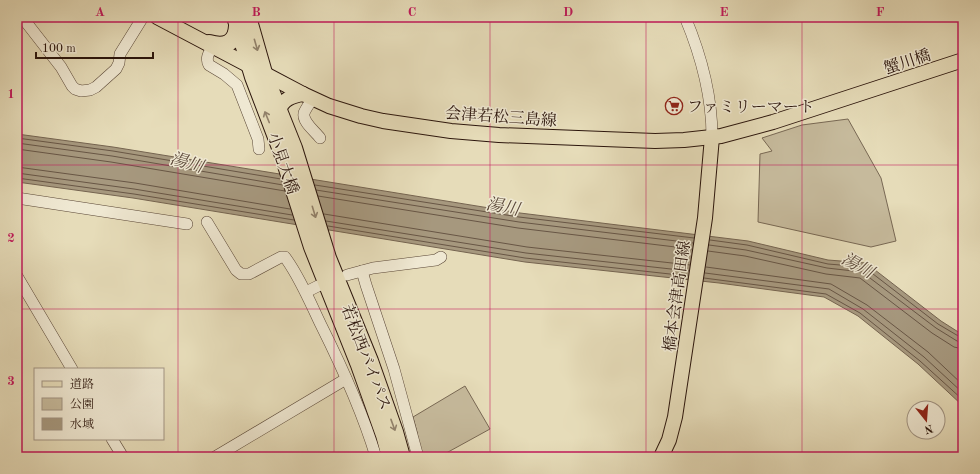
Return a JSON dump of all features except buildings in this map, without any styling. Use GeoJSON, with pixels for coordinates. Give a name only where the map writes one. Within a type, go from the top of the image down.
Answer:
{"type":"FeatureCollection","features":[{"type":"Feature","properties":{"kind":"highway"},"geometry":{"type":"LineString","coordinates":[[211,45],[227,44],[236,35],[240,20]]}},
{"type":"Feature","properties":{"kind":"highway"},"geometry":{"type":"LineString","coordinates":[[240,20],[249,65]]}},
{"type":"Feature","properties":{"kind":"highway"},"geometry":{"type":"LineString","coordinates":[[240,20],[264,73]]}},
{"type":"Feature","properties":{"kind":"highway","name":"小見大橋"},"geometry":{"type":"LineString","coordinates":[[249,65],[262,104],[288,151]]}},
{"type":"Feature","properties":{"kind":"highway","name":"小見大橋"},"geometry":{"type":"LineString","coordinates":[[264,73],[279,111],[288,151],[323,260]]}},
{"type":"Feature","properties":{"kind":"highway","name":"若松西バイパス"},"geometry":{"type":"LineString","coordinates":[[323,260],[384,435],[390,457]]}},
{"type":"Feature","properties":{"kind":"highway","name":"若松西バイパス"},"geometry":{"type":"LineString","coordinates":[[323,260],[370,361],[395,432],[402,457]]}},
{"type":"Feature","properties":{"kind":"main road","name":"会津若松三島線"},"geometry":{"type":"LineString","coordinates":[[157,17],[329,106],[361,116],[451,131],[499,135],[655,141],[679,140],[712,137],[757,127],[861,94]]}},
{"type":"Feature","properties":{"kind":"main road","name":"蟹川橋"},"geometry":{"type":"LineString","coordinates":[[861,94],[963,60]]}},
{"type":"Feature","properties":{"kind":"main road"},"geometry":{"type":"LineString","coordinates":[[279,111],[284,101],[293,96],[308,96]]}},
{"type":"Feature","properties":{"kind":"main road","name":"橋本会津高田線"},"geometry":{"type":"LineString","coordinates":[[661,457],[675,417],[705,218],[712,137]]}},
{"type":"Feature","properties":{"kind":"street"},"geometry":{"type":"LineString","coordinates":[[22,17],[61,67],[72,86],[81,91],[90,90],[96,87],[116,69],[119,63],[120,54],[143,17]]}},
{"type":"Feature","properties":{"kind":"street"},"geometry":{"type":"LineString","coordinates":[[685,17],[704,76],[712,118],[712,137]]}},
{"type":"Feature","properties":{"kind":"street"},"geometry":{"type":"LineString","coordinates":[[211,45],[207,57],[209,65],[224,74],[237,85],[258,139],[259,149]]}},
{"type":"Feature","properties":{"kind":"street"},"geometry":{"type":"LineString","coordinates":[[308,96],[304,116],[306,122],[320,138]]}},
{"type":"Feature","properties":{"kind":"street"},"geometry":{"type":"LineString","coordinates":[[17,198],[187,224]]}},
{"type":"Feature","properties":{"kind":"street"},"geometry":{"type":"LineString","coordinates":[[207,222],[236,270],[241,274],[249,274],[281,257],[285,257],[306,292],[346,379],[376,457]]}},
{"type":"Feature","properties":{"kind":"street"},"geometry":{"type":"LineString","coordinates":[[347,275],[373,268],[436,260],[441,257]]}},
{"type":"Feature","properties":{"kind":"street"},"geometry":{"type":"LineString","coordinates":[[362,271],[394,369],[418,457]]}},
{"type":"Feature","properties":{"kind":"street"},"geometry":{"type":"LineString","coordinates":[[17,276],[71,368]]}},
{"type":"Feature","properties":{"kind":"street"},"geometry":{"type":"LineString","coordinates":[[306,292],[318,286]]}},
{"type":"Feature","properties":{"kind":"street"},"geometry":{"type":"LineString","coordinates":[[215,457],[346,379]]}},
{"type":"Feature","properties":{"kind":"street"},"geometry":{"type":"LineString","coordinates":[[112,440],[118,456]]}},
{"type":"Feature","properties":{"kind":"green space"},"geometry":{"type":"Polygon","coordinates":[[[848,119],[881,178],[896,241],[871,247],[758,222],[760,154],[772,151],[762,138],[802,125],[848,119]]]}},
{"type":"Feature","properties":{"kind":"green space"},"geometry":{"type":"Polygon","coordinates":[[[465,386],[490,429],[439,457],[421,457],[413,417],[465,386]]]}},
{"type":"Feature","properties":{"kind":"water","name":"湯川"},"geometry":{"type":"Polygon","coordinates":[[[17,134],[113,147],[520,213],[748,241],[828,260],[866,263],[941,321],[963,335],[963,406],[918,364],[858,316],[824,297],[719,283],[525,262],[133,198],[17,182],[17,134]]]}},
{"type":"Feature","properties":{"kind":"place","name":"ファミリーマート"},"geometry":{"type":"Point","coordinates":[674,106]}}]}
